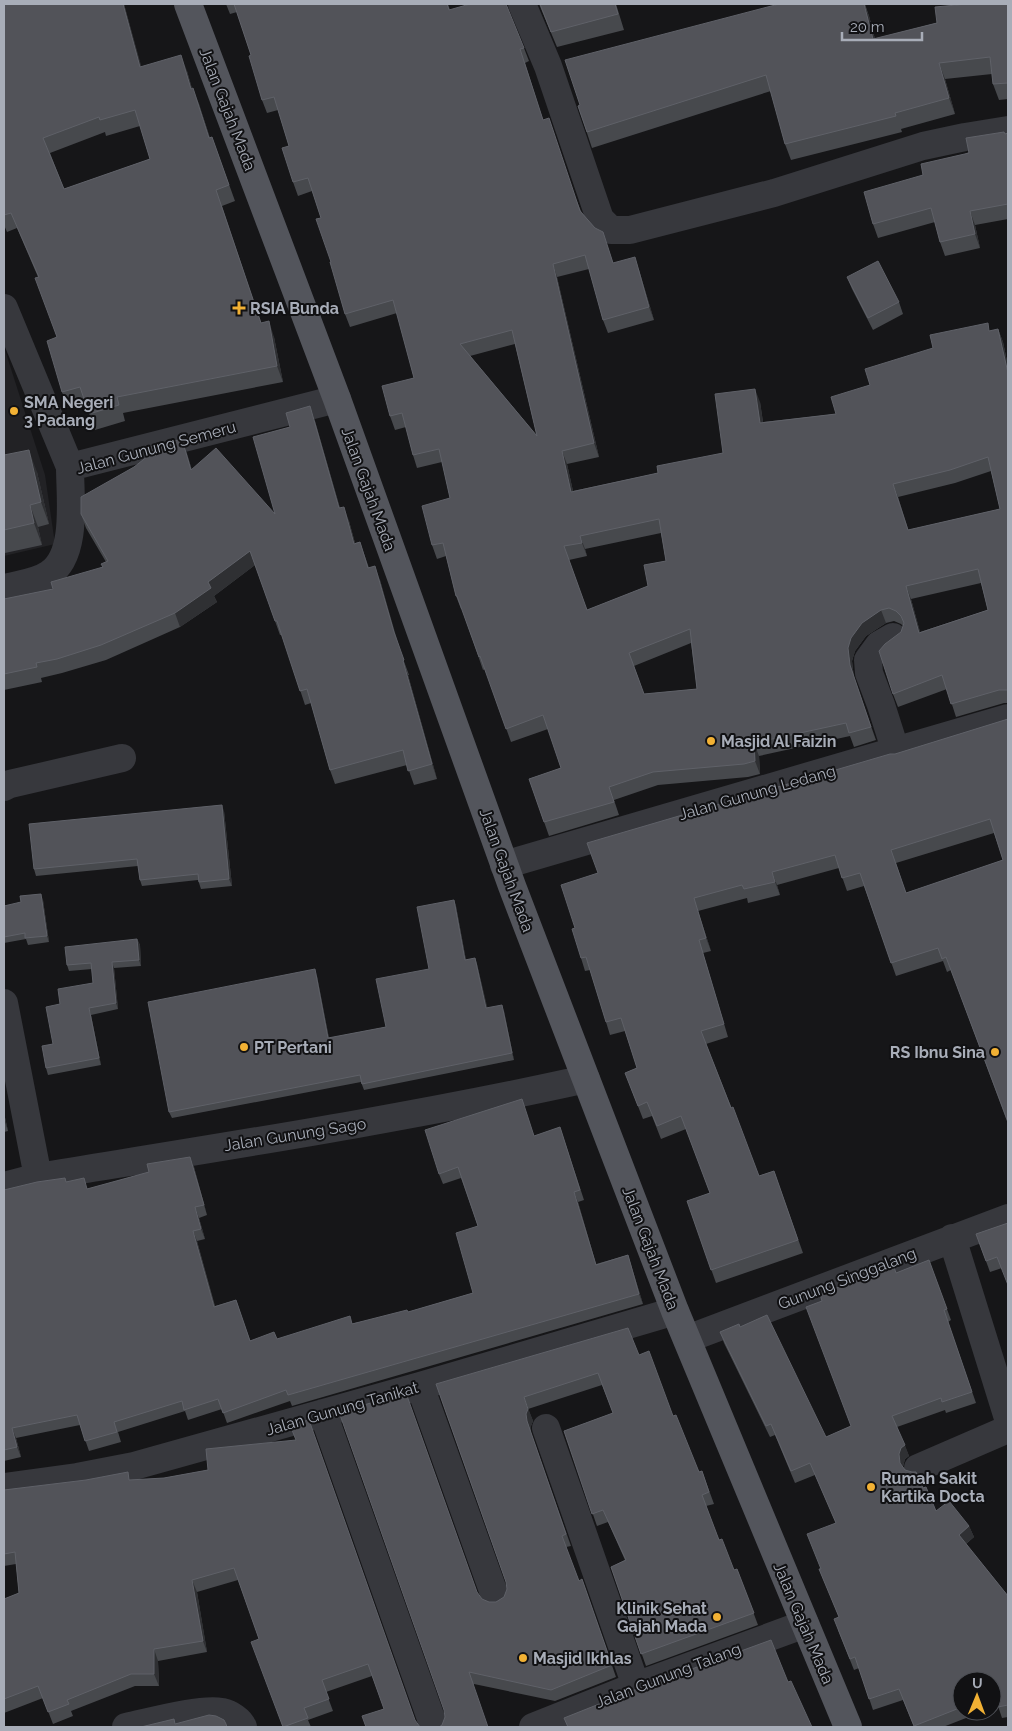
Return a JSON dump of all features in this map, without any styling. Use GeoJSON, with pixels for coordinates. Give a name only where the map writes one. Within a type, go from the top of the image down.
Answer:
{"type":"FeatureCollection","features":[{"type":"Feature","properties":{"kind":"main road","name":"Jalan Gajah Mada"},"geometry":{"type":"LineString","coordinates":[[188,4],[337,399],[504,865],[675,1311],[848,1727]]}},
{"type":"Feature","properties":{"kind":"street"},"geometry":{"type":"LineString","coordinates":[[522,4],[548,66],[600,219],[611,230],[630,230],[774,193],[923,146],[1008,130]]}},
{"type":"Feature","properties":{"kind":"street"},"geometry":{"type":"LineString","coordinates":[[548,66],[576,58]]}},
{"type":"Feature","properties":{"kind":"street"},"geometry":{"type":"LineString","coordinates":[[4,308],[70,467]]}},
{"type":"Feature","properties":{"kind":"street","name":"Jalan Gunung Semeru"},"geometry":{"type":"LineString","coordinates":[[4,588],[35,581],[49,574],[58,566],[64,556],[70,526],[70,467],[337,399]]}},
{"type":"Feature","properties":{"kind":"street"},"geometry":{"type":"LineString","coordinates":[[893,637],[879,645],[868,660],[868,673],[881,704],[896,752]]}},
{"type":"Feature","properties":{"kind":"street","name":"Jalan Gunung Ledang"},"geometry":{"type":"LineString","coordinates":[[504,865],[1008,718]]}},
{"type":"Feature","properties":{"kind":"street"},"geometry":{"type":"LineString","coordinates":[[4,787],[122,758]]}},
{"type":"Feature","properties":{"kind":"street"},"geometry":{"type":"LineString","coordinates":[[4,1003],[38,1177]]}},
{"type":"Feature","properties":{"kind":"street","name":"Jalan Gunung Sago"},"geometry":{"type":"LineString","coordinates":[[4,1186],[38,1177],[487,1100],[586,1079]]}},
{"type":"Feature","properties":{"kind":"street","name":"Gunung Singgalang"},"geometry":{"type":"LineString","coordinates":[[687,1339],[1008,1218]]}},
{"type":"Feature","properties":{"kind":"street"},"geometry":{"type":"LineString","coordinates":[[952,1238],[1008,1418]]}},
{"type":"Feature","properties":{"kind":"street","name":"Jalan Gunung Tanikat"},"geometry":{"type":"LineString","coordinates":[[4,1487],[77,1477],[134,1466],[420,1386],[675,1311]]}},
{"type":"Feature","properties":{"kind":"street"},"geometry":{"type":"LineString","coordinates":[[420,1386],[496,1599]]}},
{"type":"Feature","properties":{"kind":"street"},"geometry":{"type":"LineString","coordinates":[[323,1413],[434,1727]]}},
{"type":"Feature","properties":{"kind":"street"},"geometry":{"type":"LineString","coordinates":[[546,1428],[636,1686]]}},
{"type":"Feature","properties":{"kind":"street"},"geometry":{"type":"LineString","coordinates":[[918,1468],[1008,1429]]}},
{"type":"Feature","properties":{"kind":"street","name":"Jalan Gunung Talang"},"geometry":{"type":"LineString","coordinates":[[533,1727],[636,1686],[804,1624]]}},
{"type":"Feature","properties":{"kind":"street"},"geometry":{"type":"LineString","coordinates":[[126,1727],[195,1713],[222,1712],[240,1720],[243,1727]]}},
{"type":"Feature","properties":{"kind":"shaded area","name":"SMA Negeri 3 Padang"},"geometry":{"type":"Polygon","coordinates":[[[4,347],[45,475],[55,544],[4,556],[4,347]]]}},
{"type":"Feature","properties":{"kind":"building"},"geometry":{"type":"Polygon","coordinates":[[[4,4],[123,4],[140,67],[181,55],[209,138],[212,137],[229,185],[216,190],[261,323],[269,321],[277,366],[117,397],[119,405],[89,414],[80,387],[62,392],[47,341],[57,337],[35,278],[39,277],[11,213],[4,215],[4,4]],[[135,110],[100,120],[99,117],[43,138],[64,189],[150,159],[135,110]]]}},
{"type":"Feature","properties":{"kind":"building"},"geometry":{"type":"Polygon","coordinates":[[[234,4],[447,4],[449,10],[470,4],[506,4],[524,48],[520,49],[543,120],[549,118],[580,211],[595,228],[603,232],[613,263],[635,257],[649,307],[603,320],[585,255],[553,264],[594,443],[562,451],[571,492],[658,473],[657,466],[723,453],[715,394],[755,389],[760,423],[836,414],[831,397],[870,385],[865,369],[933,348],[930,335],[988,323],[989,331],[998,329],[1008,373],[1008,690],[999,690],[951,704],[942,675],[893,694],[879,651],[901,632],[904,623],[896,611],[889,608],[881,610],[862,623],[851,638],[848,648],[850,665],[871,727],[849,733],[846,723],[754,743],[755,761],[744,764],[653,772],[609,787],[614,802],[544,822],[529,779],[561,768],[543,715],[506,729],[456,596],[443,543],[432,545],[422,506],[450,498],[439,449],[413,455],[402,413],[390,416],[382,386],[414,378],[393,300],[345,314],[331,262],[316,219],[321,218],[308,178],[293,182],[282,148],[289,146],[274,97],[262,100],[249,56],[251,55],[234,4]],[[512,330],[460,344],[537,436],[512,330]],[[988,457],[950,470],[893,484],[908,530],[1000,509],[988,457]],[[659,519],[580,536],[582,543],[564,546],[587,610],[648,586],[644,565],[666,561],[659,519]],[[978,569],[906,586],[919,633],[988,610],[978,569]],[[690,629],[629,653],[644,694],[697,689],[690,629]]]}},
{"type":"Feature","properties":{"kind":"building"},"geometry":{"type":"Polygon","coordinates":[[[540,4],[615,4],[618,14],[551,32],[540,4]]]}},
{"type":"Feature","properties":{"kind":"building"},"geometry":{"type":"Polygon","coordinates":[[[779,4],[864,4],[873,39],[937,23],[935,7],[967,4],[1008,4],[1008,83],[993,84],[990,57],[939,63],[949,98],[895,113],[896,116],[785,144],[766,75],[587,132],[565,60],[779,4]]]}},
{"type":"Feature","properties":{"kind":"building"},"geometry":{"type":"Polygon","coordinates":[[[1004,132],[1005,134],[1008,133],[1008,204],[970,211],[975,234],[940,242],[931,208],[873,224],[864,192],[923,175],[921,164],[969,153],[966,138],[1004,132]]]}},
{"type":"Feature","properties":{"kind":"building"},"geometry":{"type":"Polygon","coordinates":[[[878,261],[899,302],[868,318],[847,277],[878,261]]]}},
{"type":"Feature","properties":{"kind":"building"},"geometry":{"type":"Polygon","coordinates":[[[310,406],[339,508],[344,507],[354,544],[360,542],[368,568],[375,566],[404,660],[432,764],[408,771],[403,750],[330,770],[307,689],[300,691],[277,621],[275,621],[250,551],[208,582],[211,588],[175,613],[101,645],[57,659],[36,663],[37,667],[4,674],[4,599],[53,589],[51,582],[103,567],[101,564],[108,561],[81,514],[81,497],[134,467],[148,456],[145,448],[182,439],[191,470],[216,448],[275,514],[253,437],[290,427],[286,413],[310,406]]]}},
{"type":"Feature","properties":{"kind":"building"},"geometry":{"type":"Polygon","coordinates":[[[29,450],[41,502],[30,505],[34,523],[4,530],[4,455],[29,450]]]}},
{"type":"Feature","properties":{"kind":"building"},"geometry":{"type":"Polygon","coordinates":[[[1008,719],[1008,1122],[946,957],[942,959],[938,948],[891,963],[860,873],[842,878],[835,855],[772,872],[775,882],[744,889],[742,885],[694,898],[706,938],[699,940],[724,1024],[701,1031],[759,1176],[774,1171],[798,1240],[711,1270],[687,1201],[710,1193],[681,1116],[657,1126],[647,1102],[638,1106],[625,1073],[637,1068],[621,1018],[606,1022],[586,957],[581,958],[572,929],[575,928],[561,885],[598,873],[587,843],[895,754],[1008,719]],[[990,819],[891,850],[906,893],[1003,860],[990,819]]]}},
{"type":"Feature","properties":{"kind":"building"},"geometry":{"type":"Polygon","coordinates":[[[222,805],[229,879],[199,882],[198,874],[140,880],[137,859],[34,869],[29,824],[222,805]]]}},
{"type":"Feature","properties":{"kind":"building"},"geometry":{"type":"Polygon","coordinates":[[[41,894],[47,936],[25,938],[25,933],[4,937],[4,906],[21,902],[20,896],[41,894]]]}},
{"type":"Feature","properties":{"kind":"building"},"geometry":{"type":"Polygon","coordinates":[[[454,900],[465,960],[475,958],[486,1008],[502,1005],[512,1053],[362,1084],[360,1075],[169,1112],[148,1002],[315,969],[328,1038],[386,1027],[376,979],[429,969],[417,907],[454,900]]]}},
{"type":"Feature","properties":{"kind":"building"},"geometry":{"type":"Polygon","coordinates":[[[137,939],[139,960],[112,962],[116,1003],[89,1008],[99,1058],[46,1068],[42,1046],[53,1044],[46,1007],[60,1004],[58,989],[93,983],[91,963],[67,965],[65,947],[137,939]]]}},
{"type":"Feature","properties":{"kind":"building"},"geometry":{"type":"Polygon","coordinates":[[[522,1099],[534,1136],[560,1127],[580,1190],[574,1192],[596,1265],[628,1255],[639,1294],[288,1395],[286,1390],[223,1413],[218,1399],[184,1410],[182,1401],[114,1422],[117,1432],[85,1441],[77,1415],[12,1428],[17,1447],[4,1450],[4,1190],[65,1178],[66,1182],[84,1178],[87,1189],[149,1172],[147,1164],[190,1157],[204,1205],[195,1207],[201,1229],[193,1231],[214,1307],[236,1300],[250,1341],[274,1332],[277,1339],[350,1316],[352,1324],[407,1310],[408,1312],[473,1293],[456,1233],[478,1226],[458,1167],[439,1174],[425,1130],[522,1099]]]}},
{"type":"Feature","properties":{"kind":"building"},"geometry":{"type":"Polygon","coordinates":[[[1008,1223],[1008,1285],[997,1257],[986,1261],[976,1234],[1008,1223]]]}},
{"type":"Feature","properties":{"kind":"building"},"geometry":{"type":"Polygon","coordinates":[[[929,1260],[947,1309],[944,1310],[972,1392],[942,1402],[941,1398],[892,1416],[905,1445],[901,1448],[899,1454],[900,1463],[905,1470],[916,1472],[923,1488],[926,1487],[936,1511],[949,1501],[969,1526],[959,1535],[1008,1596],[1008,1705],[1002,1706],[1002,1671],[952,1671],[952,1711],[914,1726],[899,1689],[869,1699],[855,1657],[850,1659],[834,1619],[839,1617],[807,1534],[836,1523],[810,1463],[791,1471],[771,1424],[766,1426],[720,1332],[739,1324],[740,1327],[767,1315],[826,1437],[851,1426],[806,1307],[822,1301],[820,1294],[894,1267],[896,1273],[929,1260]]]}},
{"type":"Feature","properties":{"kind":"building"},"geometry":{"type":"Polygon","coordinates":[[[628,1328],[639,1355],[649,1351],[673,1416],[676,1415],[699,1472],[702,1471],[709,1492],[702,1495],[719,1540],[722,1539],[734,1570],[737,1569],[754,1613],[641,1654],[611,1567],[626,1560],[603,1510],[592,1514],[564,1431],[613,1413],[598,1373],[524,1397],[528,1409],[526,1414],[527,1421],[566,1534],[562,1536],[579,1581],[582,1579],[612,1665],[551,1690],[469,1672],[488,1727],[439,1727],[442,1725],[445,1717],[444,1710],[339,1412],[406,1393],[477,1592],[482,1599],[496,1602],[504,1597],[507,1589],[506,1582],[436,1384],[628,1328]]]}},
{"type":"Feature","properties":{"kind":"building"},"geometry":{"type":"Polygon","coordinates":[[[309,1420],[415,1720],[420,1727],[366,1727],[362,1716],[384,1709],[368,1664],[322,1680],[329,1699],[304,1708],[308,1718],[283,1727],[251,1642],[259,1639],[234,1568],[192,1580],[203,1641],[154,1649],[154,1674],[131,1674],[67,1700],[69,1704],[48,1712],[38,1686],[4,1699],[4,1599],[19,1593],[15,1552],[4,1554],[4,1490],[86,1480],[128,1472],[129,1480],[164,1478],[208,1470],[206,1449],[296,1440],[292,1430],[299,1427],[297,1423],[309,1420]]]}},
{"type":"Feature","properties":{"kind":"building"},"geometry":{"type":"Polygon","coordinates":[[[771,1640],[788,1682],[791,1681],[812,1727],[568,1727],[564,1718],[637,1689],[771,1640]]]}},
{"type":"Feature","properties":{"kind":"building"},"geometry":{"type":"Polygon","coordinates":[[[209,1715],[224,1720],[227,1727],[141,1727],[174,1719],[175,1724],[209,1715]]]}},
{"type":"Feature","properties":{"kind":"place","name":"RSIA Bunda"},"geometry":{"type":"Point","coordinates":[239,308]}},
{"type":"Feature","properties":{"kind":"place","name":"SMA Negeri 3 Padang"},"geometry":{"type":"Point","coordinates":[14,411]}},
{"type":"Feature","properties":{"kind":"place","name":"Masjid Al Faizin"},"geometry":{"type":"Point","coordinates":[711,741]}},
{"type":"Feature","properties":{"kind":"place","name":"PT Pertani"},"geometry":{"type":"Point","coordinates":[244,1047]}},
{"type":"Feature","properties":{"kind":"place","name":"RS Ibnu Sina"},"geometry":{"type":"Point","coordinates":[995,1052]}},
{"type":"Feature","properties":{"kind":"place","name":"Rumah Sakit Kartika Docta"},"geometry":{"type":"Point","coordinates":[871,1487]}},
{"type":"Feature","properties":{"kind":"place","name":"Klinik Sehat Gajah Mada"},"geometry":{"type":"Point","coordinates":[717,1617]}},
{"type":"Feature","properties":{"kind":"place","name":"Masjid Ikhlas"},"geometry":{"type":"Point","coordinates":[523,1658]}}]}
